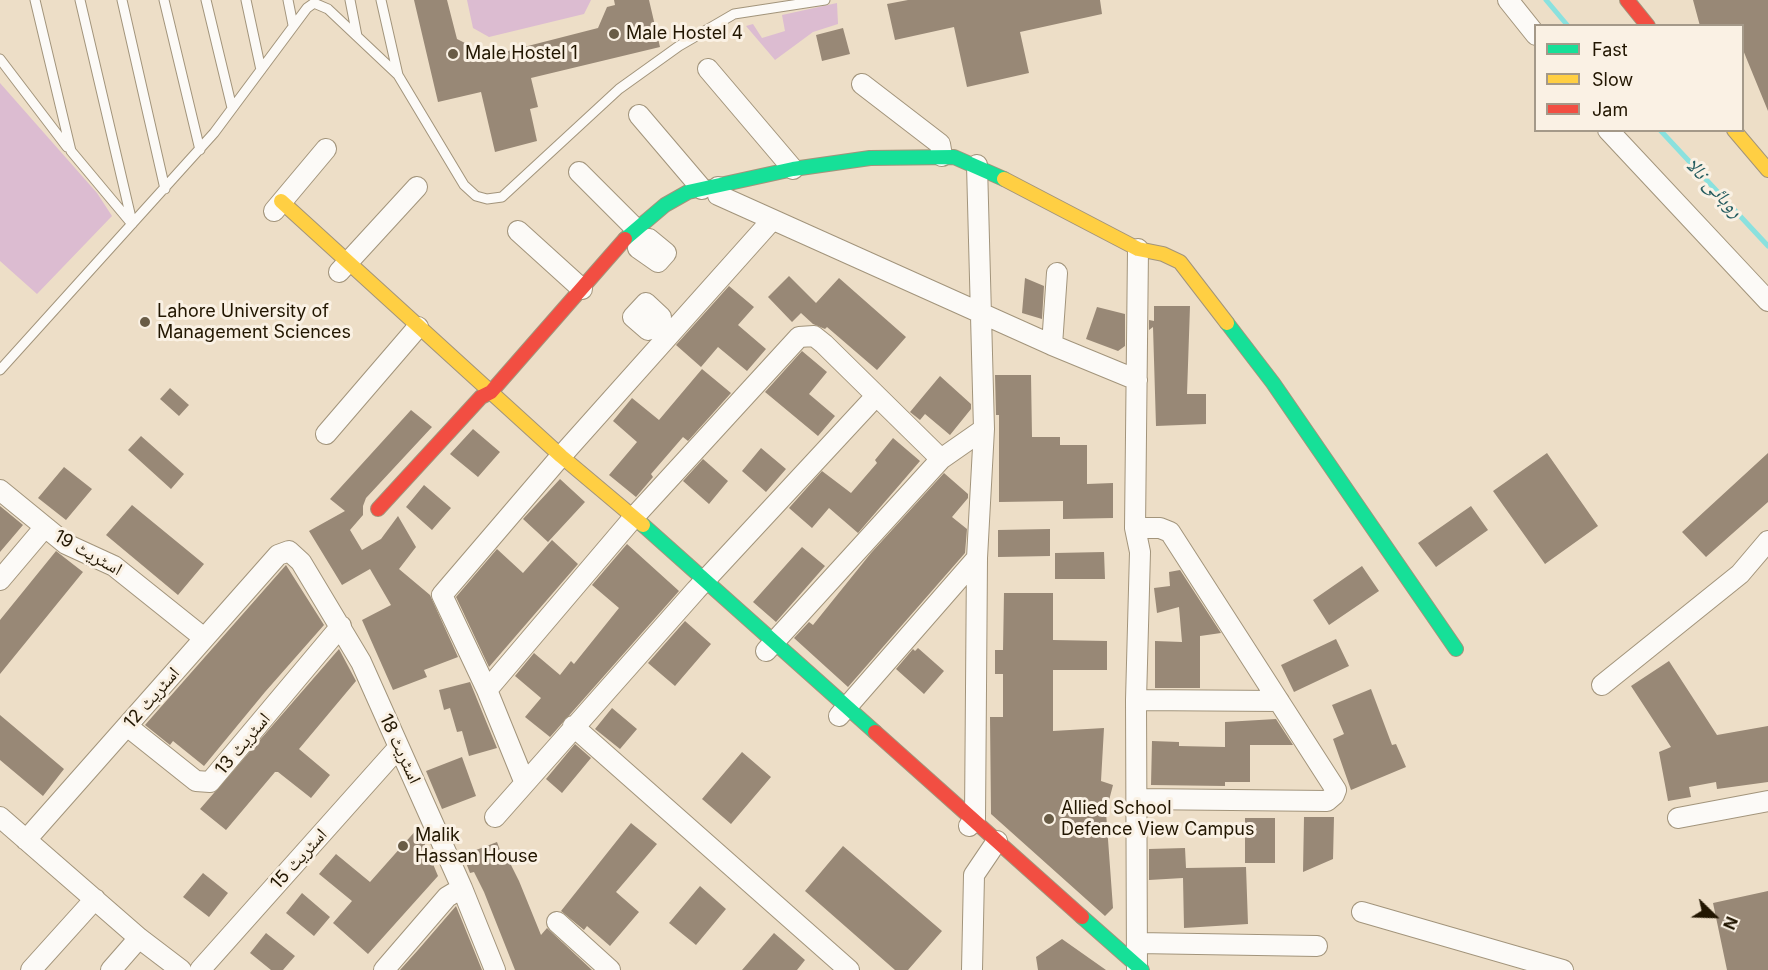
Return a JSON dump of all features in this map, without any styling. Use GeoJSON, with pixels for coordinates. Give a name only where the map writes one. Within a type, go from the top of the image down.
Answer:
{"type":"FeatureCollection","features":[{"type":"Feature","properties":{"kind":"street"},"geometry":{"type":"LineString","coordinates":[[1509,0],[1534,32]]}},
{"type":"Feature","properties":{"kind":"street"},"geometry":{"type":"LineString","coordinates":[[1627,0],[1646,24]]}},
{"type":"Feature","properties":{"kind":"street"},"geometry":{"type":"LineString","coordinates":[[708,69],[793,170]]}},
{"type":"Feature","properties":{"kind":"street"},"geometry":{"type":"LineString","coordinates":[[862,84],[940,144],[942,156]]}},
{"type":"Feature","properties":{"kind":"street"},"geometry":{"type":"LineString","coordinates":[[639,116],[718,195],[979,310],[1052,345],[1137,380]]}},
{"type":"Feature","properties":{"kind":"street"},"geometry":{"type":"LineString","coordinates":[[1610,132],[1768,301]]}},
{"type":"Feature","properties":{"kind":"street"},"geometry":{"type":"LineString","coordinates":[[1736,132],[1766,164]]}},
{"type":"Feature","properties":{"kind":"street"},"geometry":{"type":"LineString","coordinates":[[327,149],[277,206],[343,268],[1135,969]]}},
{"type":"Feature","properties":{"kind":"street"},"geometry":{"type":"LineString","coordinates":[[378,509],[486,394],[635,228],[675,198],[793,170],[870,158],[942,156],[977,165],[1138,249],[1163,254],[1180,262],[1273,383],[1456,649]]}},
{"type":"Feature","properties":{"kind":"street"},"geometry":{"type":"LineString","coordinates":[[970,825],[977,558],[984,429],[979,310],[977,165]]}},
{"type":"Feature","properties":{"kind":"street"},"geometry":{"type":"LineString","coordinates":[[579,172],[635,228]]}},
{"type":"Feature","properties":{"kind":"street"},"geometry":{"type":"LineString","coordinates":[[343,268],[417,186]]}},
{"type":"Feature","properties":{"kind":"street"},"geometry":{"type":"LineString","coordinates":[[524,781],[487,690],[442,595],[558,459],[772,220]]}},
{"type":"Feature","properties":{"kind":"street"},"geometry":{"type":"LineString","coordinates":[[518,231],[582,289]]}},
{"type":"Feature","properties":{"kind":"street"},"geometry":{"type":"LineString","coordinates":[[1135,969],[1138,943],[1136,700],[1140,552],[1135,528],[1138,249]]}},
{"type":"Feature","properties":{"kind":"street"},"geometry":{"type":"LineString","coordinates":[[1052,345],[1057,273]]}},
{"type":"Feature","properties":{"kind":"street"},"geometry":{"type":"LineString","coordinates":[[326,434],[415,331]]}},
{"type":"Feature","properties":{"kind":"street"},"geometry":{"type":"LineString","coordinates":[[487,690],[630,521],[799,337],[814,336],[819,340],[941,459]]}},
{"type":"Feature","properties":{"kind":"street"},"geometry":{"type":"LineString","coordinates":[[495,817],[573,726],[876,396]]}},
{"type":"Feature","properties":{"kind":"street"},"geometry":{"type":"LineString","coordinates":[[770,646],[941,459],[984,429]]}},
{"type":"Feature","properties":{"kind":"street","name":"اسٹریٹ 19"},"geometry":{"type":"LineString","coordinates":[[0,490],[44,528],[77,552],[114,566],[204,638]]}},
{"type":"Feature","properties":{"kind":"street"},"geometry":{"type":"LineString","coordinates":[[0,580],[44,528]]}},
{"type":"Feature","properties":{"kind":"street"},"geometry":{"type":"LineString","coordinates":[[1135,528],[1160,528],[1170,532],[1336,790],[1331,799],[1327,801],[1137,799]]}},
{"type":"Feature","properties":{"kind":"street"},"geometry":{"type":"LineString","coordinates":[[1602,685],[1740,574],[1768,542]]}},
{"type":"Feature","properties":{"kind":"street","name":"اسٹریٹ 18"},"geometry":{"type":"LineString","coordinates":[[278,555],[289,551],[296,556],[361,662],[462,888],[495,970]]}},
{"type":"Feature","properties":{"kind":"street","name":"اسٹریٹ 12"},"geometry":{"type":"LineString","coordinates":[[26,840],[278,555]]}},
{"type":"Feature","properties":{"kind":"street"},"geometry":{"type":"LineString","coordinates":[[844,711],[977,558]]}},
{"type":"Feature","properties":{"kind":"street","name":"اسٹریٹ 13"},"geometry":{"type":"LineString","coordinates":[[127,726],[196,781],[210,782],[340,626]]}},
{"type":"Feature","properties":{"kind":"street"},"geometry":{"type":"LineString","coordinates":[[1136,700],[1278,701]]}},
{"type":"Feature","properties":{"kind":"street"},"geometry":{"type":"LineString","coordinates":[[573,726],[849,970]]}},
{"type":"Feature","properties":{"kind":"street","name":"اسٹریٹ 15"},"geometry":{"type":"LineString","coordinates":[[200,970],[398,747]]}},
{"type":"Feature","properties":{"kind":"street"},"geometry":{"type":"LineString","coordinates":[[1678,818],[1768,801]]}},
{"type":"Feature","properties":{"kind":"street"},"geometry":{"type":"LineString","coordinates":[[0,817],[139,938],[181,970]]}},
{"type":"Feature","properties":{"kind":"street"},"geometry":{"type":"LineString","coordinates":[[972,970],[973,882],[978,866],[993,845]]}},
{"type":"Feature","properties":{"kind":"street"},"geometry":{"type":"LineString","coordinates":[[384,970],[447,897],[462,888]]}},
{"type":"Feature","properties":{"kind":"street"},"geometry":{"type":"LineString","coordinates":[[31,970],[95,899]]}},
{"type":"Feature","properties":{"kind":"street"},"geometry":{"type":"LineString","coordinates":[[1362,912],[1563,970]]}},
{"type":"Feature","properties":{"kind":"street"},"geometry":{"type":"LineString","coordinates":[[557,922],[610,970]]}},
{"type":"Feature","properties":{"kind":"street"},"geometry":{"type":"LineString","coordinates":[[111,970],[139,938]]}},
{"type":"Feature","properties":{"kind":"street"},"geometry":{"type":"LineString","coordinates":[[1138,943],[1317,946]]}},
{"type":"Feature","properties":{"kind":"lane"},"geometry":{"type":"LineString","coordinates":[[35,0],[70,151]]}},
{"type":"Feature","properties":{"kind":"lane"},"geometry":{"type":"LineString","coordinates":[[80,0],[132,224]]}},
{"type":"Feature","properties":{"kind":"lane"},"geometry":{"type":"LineString","coordinates":[[122,0],[165,189]]}},
{"type":"Feature","properties":{"kind":"lane"},"geometry":{"type":"LineString","coordinates":[[164,0],[200,150]]}},
{"type":"Feature","properties":{"kind":"lane"},"geometry":{"type":"LineString","coordinates":[[206,0],[232,108]]}},
{"type":"Feature","properties":{"kind":"lane"},"geometry":{"type":"LineString","coordinates":[[246,0],[261,70]]}},
{"type":"Feature","properties":{"kind":"lane"},"geometry":{"type":"LineString","coordinates":[[288,0],[293,26]]}},
{"type":"Feature","properties":{"kind":"lane"},"geometry":{"type":"LineString","coordinates":[[350,0],[357,36]]}},
{"type":"Feature","properties":{"kind":"lane"},"geometry":{"type":"LineString","coordinates":[[381,0],[398,75]]}},
{"type":"Feature","properties":{"kind":"lane"},"geometry":{"type":"LineString","coordinates":[[0,370],[200,150],[293,26],[314,3],[327,4],[398,75],[464,185],[476,196],[487,199],[502,197],[620,89],[679,46],[734,14],[825,0]]}},
{"type":"Feature","properties":{"kind":"lane"},"geometry":{"type":"LineString","coordinates":[[0,59],[70,151],[132,224]]}},
{"type":"Feature","properties":{"kind":"shaded area"},"geometry":{"type":"Polygon","coordinates":[[[467,0],[591,0],[584,14],[489,37],[473,28],[467,0]]]}},
{"type":"Feature","properties":{"kind":"shaded area"},"geometry":{"type":"Polygon","coordinates":[[[837,3],[838,24],[813,32],[775,60],[746,26],[753,24],[762,38],[785,31],[782,15],[837,3]]]}},
{"type":"Feature","properties":{"kind":"shaded area"},"geometry":{"type":"Polygon","coordinates":[[[0,83],[97,193],[112,216],[37,294],[0,261],[0,83]]]}},
{"type":"Feature","properties":{"kind":"building"},"geometry":{"type":"Polygon","coordinates":[[[414,0],[447,0],[457,39],[479,50],[481,58],[598,28],[607,7],[615,5],[614,0],[649,0],[660,47],[531,78],[538,107],[530,109],[537,141],[495,152],[481,92],[438,102],[414,0]]]}},
{"type":"Feature","properties":{"kind":"building"},"geometry":{"type":"Polygon","coordinates":[[[908,0],[1100,0],[1102,14],[1020,32],[1029,73],[967,87],[954,27],[895,40],[887,4],[908,0]]]}},
{"type":"Feature","properties":{"kind":"building"},"geometry":{"type":"Polygon","coordinates":[[[1693,0],[1768,0],[1768,111],[1744,52],[1744,24],[1699,24],[1693,0]]]}},
{"type":"Feature","properties":{"kind":"building"},"geometry":{"type":"Polygon","coordinates":[[[843,28],[850,54],[822,61],[816,35],[843,28]]]}},
{"type":"Feature","properties":{"kind":"building"},"geometry":{"type":"Polygon","coordinates":[[[789,276],[816,303],[839,278],[906,337],[877,370],[827,327],[825,329],[813,324],[801,313],[792,322],[768,297],[789,276]]]}},
{"type":"Feature","properties":{"kind":"building"},"geometry":{"type":"Polygon","coordinates":[[[1025,278],[1044,286],[1042,319],[1022,313],[1025,278]]]}},
{"type":"Feature","properties":{"kind":"building"},"geometry":{"type":"Polygon","coordinates":[[[729,286],[754,307],[738,325],[766,349],[747,371],[718,347],[701,367],[676,345],[729,286]]]}},
{"type":"Feature","properties":{"kind":"building"},"geometry":{"type":"Polygon","coordinates":[[[1154,306],[1190,306],[1187,394],[1206,394],[1206,424],[1156,426],[1153,327],[1149,330],[1149,320],[1154,321],[1154,306]]]}},
{"type":"Feature","properties":{"kind":"building"},"geometry":{"type":"Polygon","coordinates":[[[1097,307],[1125,314],[1125,346],[1118,351],[1086,339],[1097,307]]]}},
{"type":"Feature","properties":{"kind":"building"},"geometry":{"type":"Polygon","coordinates":[[[802,351],[827,372],[809,394],[835,416],[818,436],[765,392],[802,351]]]}},
{"type":"Feature","properties":{"kind":"building"},"geometry":{"type":"Polygon","coordinates":[[[702,369],[731,393],[688,441],[683,437],[651,474],[653,477],[636,497],[609,475],[637,442],[613,421],[632,398],[659,420],[702,369]]]}},
{"type":"Feature","properties":{"kind":"building"},"geometry":{"type":"Polygon","coordinates":[[[995,375],[1031,375],[1032,437],[1060,437],[1060,445],[1087,445],[1087,484],[1113,483],[1113,518],[1063,519],[1063,501],[999,502],[999,415],[996,415],[995,375]]]}},
{"type":"Feature","properties":{"kind":"building"},"geometry":{"type":"Polygon","coordinates":[[[940,376],[971,404],[971,409],[950,435],[925,414],[920,420],[910,412],[940,376]]]}},
{"type":"Feature","properties":{"kind":"building"},"geometry":{"type":"Polygon","coordinates":[[[170,388],[189,405],[179,416],[160,399],[170,388]]]}},
{"type":"Feature","properties":{"kind":"building"},"geometry":{"type":"Polygon","coordinates":[[[411,410],[432,427],[366,498],[363,515],[350,530],[362,550],[381,539],[398,516],[416,547],[399,569],[430,595],[458,657],[424,670],[427,677],[393,690],[362,620],[391,605],[370,569],[342,585],[309,531],[345,511],[330,499],[411,410]]]}},
{"type":"Feature","properties":{"kind":"building"},"geometry":{"type":"Polygon","coordinates":[[[473,429],[500,452],[478,477],[450,454],[473,429]]]}},
{"type":"Feature","properties":{"kind":"building"},"geometry":{"type":"Polygon","coordinates":[[[141,436],[184,474],[171,489],[128,450],[141,436]]]}},
{"type":"Feature","properties":{"kind":"building"},"geometry":{"type":"Polygon","coordinates":[[[893,438],[920,461],[858,533],[829,508],[812,528],[789,508],[822,471],[851,493],[877,463],[875,460],[893,438]]]}},
{"type":"Feature","properties":{"kind":"building"},"geometry":{"type":"Polygon","coordinates":[[[761,448],[786,469],[766,492],[742,471],[761,448]]]}},
{"type":"Feature","properties":{"kind":"building"},"geometry":{"type":"Polygon","coordinates":[[[1547,453],[1598,526],[1545,564],[1493,491],[1547,453]]]}},
{"type":"Feature","properties":{"kind":"building"},"geometry":{"type":"Polygon","coordinates":[[[1768,453],[1768,502],[1706,557],[1682,532],[1768,453]]]}},
{"type":"Feature","properties":{"kind":"building"},"geometry":{"type":"Polygon","coordinates":[[[703,459],[728,481],[709,504],[683,481],[703,459]]]}},
{"type":"Feature","properties":{"kind":"building"},"geometry":{"type":"Polygon","coordinates":[[[64,467],[92,489],[66,520],[38,498],[64,467]]]}},
{"type":"Feature","properties":{"kind":"building"},"geometry":{"type":"Polygon","coordinates":[[[944,473],[968,494],[968,498],[952,517],[967,529],[965,553],[848,687],[794,638],[809,622],[813,625],[871,553],[944,473]]]}},
{"type":"Feature","properties":{"kind":"building"},"geometry":{"type":"Polygon","coordinates":[[[560,479],[585,502],[548,542],[523,519],[560,479]]]}},
{"type":"Feature","properties":{"kind":"building"},"geometry":{"type":"Polygon","coordinates":[[[424,485],[451,508],[432,530],[406,507],[424,485]]]}},
{"type":"Feature","properties":{"kind":"building"},"geometry":{"type":"Polygon","coordinates":[[[132,505],[204,564],[178,595],[106,535],[132,505]]]}},
{"type":"Feature","properties":{"kind":"building"},"geometry":{"type":"Polygon","coordinates":[[[0,506],[23,525],[0,552],[0,506]]]}},
{"type":"Feature","properties":{"kind":"building"},"geometry":{"type":"Polygon","coordinates":[[[1471,506],[1488,530],[1436,567],[1418,543],[1471,506]]]}},
{"type":"Feature","properties":{"kind":"building"},"geometry":{"type":"Polygon","coordinates":[[[1050,529],[1050,556],[998,557],[998,530],[1050,529]]]}},
{"type":"Feature","properties":{"kind":"building"},"geometry":{"type":"Polygon","coordinates":[[[552,540],[578,564],[489,667],[456,597],[497,549],[523,573],[552,540]]]}},
{"type":"Feature","properties":{"kind":"building"},"geometry":{"type":"Polygon","coordinates":[[[627,544],[679,591],[550,737],[525,717],[541,698],[515,676],[534,653],[560,675],[571,661],[574,664],[619,608],[592,585],[627,544]]]}},
{"type":"Feature","properties":{"kind":"building"},"geometry":{"type":"Polygon","coordinates":[[[802,547],[825,566],[776,622],[753,602],[802,547]]]}},
{"type":"Feature","properties":{"kind":"building"},"geometry":{"type":"Polygon","coordinates":[[[56,551],[83,572],[0,674],[0,620],[56,551]]]}},
{"type":"Feature","properties":{"kind":"building"},"geometry":{"type":"Polygon","coordinates":[[[1104,552],[1105,579],[1055,579],[1055,553],[1104,552]]]}},
{"type":"Feature","properties":{"kind":"building"},"geometry":{"type":"Polygon","coordinates":[[[286,565],[324,625],[204,766],[173,741],[170,745],[145,725],[286,565]]]}},
{"type":"Feature","properties":{"kind":"building"},"geometry":{"type":"Polygon","coordinates":[[[1362,566],[1379,591],[1329,625],[1313,600],[1362,566]]]}},
{"type":"Feature","properties":{"kind":"building"},"geometry":{"type":"Polygon","coordinates":[[[1180,570],[1221,633],[1200,636],[1200,688],[1155,688],[1155,641],[1182,642],[1179,607],[1157,613],[1154,588],[1170,586],[1169,572],[1180,570]]]}},
{"type":"Feature","properties":{"kind":"building"},"geometry":{"type":"Polygon","coordinates":[[[1004,593],[1053,593],[1053,640],[1107,641],[1107,670],[1053,670],[1053,731],[1104,728],[1101,781],[1113,785],[1106,812],[1113,908],[1105,916],[991,814],[990,717],[1003,717],[1003,674],[995,674],[995,650],[1003,650],[1004,593]]]}},
{"type":"Feature","properties":{"kind":"building"},"geometry":{"type":"Polygon","coordinates":[[[685,621],[711,644],[675,686],[648,663],[685,621]]]}},
{"type":"Feature","properties":{"kind":"building"},"geometry":{"type":"Polygon","coordinates":[[[1336,639],[1349,666],[1294,692],[1281,665],[1336,639]]]}},
{"type":"Feature","properties":{"kind":"building"},"geometry":{"type":"Polygon","coordinates":[[[918,648],[944,671],[924,694],[896,669],[913,649],[915,651],[918,648]]]}},
{"type":"Feature","properties":{"kind":"building"},"geometry":{"type":"Polygon","coordinates":[[[339,649],[356,681],[299,749],[330,775],[311,798],[275,772],[226,830],[200,809],[339,649]]]}},
{"type":"Feature","properties":{"kind":"building"},"geometry":{"type":"Polygon","coordinates":[[[1669,661],[1717,735],[1768,726],[1768,782],[1717,789],[1716,782],[1689,787],[1691,797],[1668,801],[1659,752],[1671,747],[1631,686],[1669,661]]]}},
{"type":"Feature","properties":{"kind":"building"},"geometry":{"type":"Polygon","coordinates":[[[470,682],[497,748],[469,756],[462,731],[457,732],[450,708],[444,710],[439,690],[470,682]]]}},
{"type":"Feature","properties":{"kind":"building"},"geometry":{"type":"Polygon","coordinates":[[[1371,689],[1392,745],[1396,744],[1406,767],[1351,790],[1333,739],[1344,734],[1332,705],[1371,689]]]}},
{"type":"Feature","properties":{"kind":"building"},"geometry":{"type":"Polygon","coordinates":[[[612,708],[637,729],[620,749],[595,729],[612,708]]]}},
{"type":"Feature","properties":{"kind":"building"},"geometry":{"type":"Polygon","coordinates":[[[0,715],[64,769],[43,796],[0,760],[0,715]]]}},
{"type":"Feature","properties":{"kind":"building"},"geometry":{"type":"Polygon","coordinates":[[[1276,719],[1293,745],[1250,745],[1250,782],[1225,782],[1225,786],[1151,785],[1152,741],[1179,742],[1179,746],[1225,747],[1225,722],[1276,719]]]}},
{"type":"Feature","properties":{"kind":"building"},"geometry":{"type":"Polygon","coordinates":[[[575,744],[591,758],[562,793],[546,779],[575,744]]]}},
{"type":"Feature","properties":{"kind":"building"},"geometry":{"type":"Polygon","coordinates":[[[742,752],[771,777],[731,824],[702,799],[742,752]]]}},
{"type":"Feature","properties":{"kind":"building"},"geometry":{"type":"Polygon","coordinates":[[[462,757],[476,796],[442,809],[426,771],[462,757]]]}},
{"type":"Feature","properties":{"kind":"building"},"geometry":{"type":"Polygon","coordinates":[[[1304,817],[1334,817],[1333,859],[1303,872],[1304,817]]]}},
{"type":"Feature","properties":{"kind":"building"},"geometry":{"type":"Polygon","coordinates":[[[1245,818],[1275,818],[1275,863],[1245,863],[1245,818]]]}},
{"type":"Feature","properties":{"kind":"building"},"geometry":{"type":"Polygon","coordinates":[[[631,823],[657,844],[616,892],[639,912],[610,946],[587,926],[584,930],[561,911],[631,823]]]}},
{"type":"Feature","properties":{"kind":"building"},"geometry":{"type":"Polygon","coordinates":[[[418,828],[438,876],[368,954],[333,923],[352,901],[319,874],[336,854],[370,882],[418,828]]]}},
{"type":"Feature","properties":{"kind":"building"},"geometry":{"type":"Polygon","coordinates":[[[497,842],[505,863],[509,861],[519,881],[541,935],[547,928],[592,970],[515,970],[484,892],[474,872],[470,873],[463,855],[497,842]]]}},
{"type":"Feature","properties":{"kind":"building"},"geometry":{"type":"Polygon","coordinates":[[[843,846],[942,931],[908,970],[895,970],[805,891],[843,846]]]}},
{"type":"Feature","properties":{"kind":"building"},"geometry":{"type":"Polygon","coordinates":[[[1185,848],[1186,868],[1246,867],[1248,924],[1184,928],[1183,878],[1149,880],[1149,849],[1185,848]]]}},
{"type":"Feature","properties":{"kind":"building"},"geometry":{"type":"Polygon","coordinates":[[[203,873],[228,893],[209,917],[183,897],[203,873]]]}},
{"type":"Feature","properties":{"kind":"building"},"geometry":{"type":"Polygon","coordinates":[[[700,886],[726,909],[696,945],[669,923],[700,886]]]}},
{"type":"Feature","properties":{"kind":"building"},"geometry":{"type":"Polygon","coordinates":[[[1768,891],[1768,970],[1727,970],[1713,903],[1768,891]]]}},
{"type":"Feature","properties":{"kind":"building"},"geometry":{"type":"Polygon","coordinates":[[[302,893],[330,917],[314,936],[286,913],[302,893]]]}},
{"type":"Feature","properties":{"kind":"building"},"geometry":{"type":"Polygon","coordinates":[[[456,906],[482,970],[400,970],[418,950],[456,906]]]}},
{"type":"Feature","properties":{"kind":"building"},"geometry":{"type":"Polygon","coordinates":[[[266,933],[295,956],[283,970],[271,970],[250,953],[266,933]]]}},
{"type":"Feature","properties":{"kind":"building"},"geometry":{"type":"Polygon","coordinates":[[[774,933],[805,960],[797,970],[742,970],[774,933]]]}},
{"type":"Feature","properties":{"kind":"building"},"geometry":{"type":"Polygon","coordinates":[[[1062,939],[1106,970],[1038,970],[1036,957],[1062,939]]]}},
{"type":"Feature","properties":{"kind":"waterway","name":"روہائی نالا"},"geometry":{"type":"LineString","coordinates":[[1546,0],[1566,24]]}},
{"type":"Feature","properties":{"kind":"waterway","name":"روہائی نالا"},"geometry":{"type":"LineString","coordinates":[[1662,132],[1768,246]]}},
{"type":"Feature","properties":{"kind":"traffic: fast"},"geometry":{"type":"LineString","coordinates":[[625,239],[665,205],[688,192],[793,169],[870,158],[954,157],[1004,179]]}},
{"type":"Feature","properties":{"kind":"traffic: fast"},"geometry":{"type":"LineString","coordinates":[[1227,323],[1273,383],[1456,649]]}},
{"type":"Feature","properties":{"kind":"traffic: fast"},"geometry":{"type":"LineString","coordinates":[[643,525],[875,732]]}},
{"type":"Feature","properties":{"kind":"traffic: fast"},"geometry":{"type":"LineString","coordinates":[[1082,917],[1142,970]]}},
{"type":"Feature","properties":{"kind":"traffic: slow"},"geometry":{"type":"LineString","coordinates":[[1736,132],[1768,170]]}},
{"type":"Feature","properties":{"kind":"traffic: slow"},"geometry":{"type":"LineString","coordinates":[[1004,179],[1138,249],[1163,254],[1180,262],[1227,323]]}},
{"type":"Feature","properties":{"kind":"traffic: slow"},"geometry":{"type":"LineString","coordinates":[[281,201],[561,456],[643,525]]}},
{"type":"Feature","properties":{"kind":"traffic: jam"},"geometry":{"type":"LineString","coordinates":[[1627,0],[1646,24]]}},
{"type":"Feature","properties":{"kind":"traffic: jam"},"geometry":{"type":"LineString","coordinates":[[378,509],[481,397],[491,392],[625,239]]}},
{"type":"Feature","properties":{"kind":"traffic: jam"},"geometry":{"type":"LineString","coordinates":[[875,732],[1082,917]]}},
{"type":"Feature","properties":{"kind":"place","name":"Male Hostel 4"},"geometry":{"type":"Point","coordinates":[614,34]}},
{"type":"Feature","properties":{"kind":"place","name":"Male Hostel 1"},"geometry":{"type":"Point","coordinates":[453,54]}},
{"type":"Feature","properties":{"kind":"place","name":"Lahore University of Management Sciences"},"geometry":{"type":"Point","coordinates":[145,322]}},
{"type":"Feature","properties":{"kind":"place","name":"Allied School Defence View Campus"},"geometry":{"type":"Point","coordinates":[1049,819]}},
{"type":"Feature","properties":{"kind":"place","name":"Malik Hassan House"},"geometry":{"type":"Point","coordinates":[403,846]}}]}
